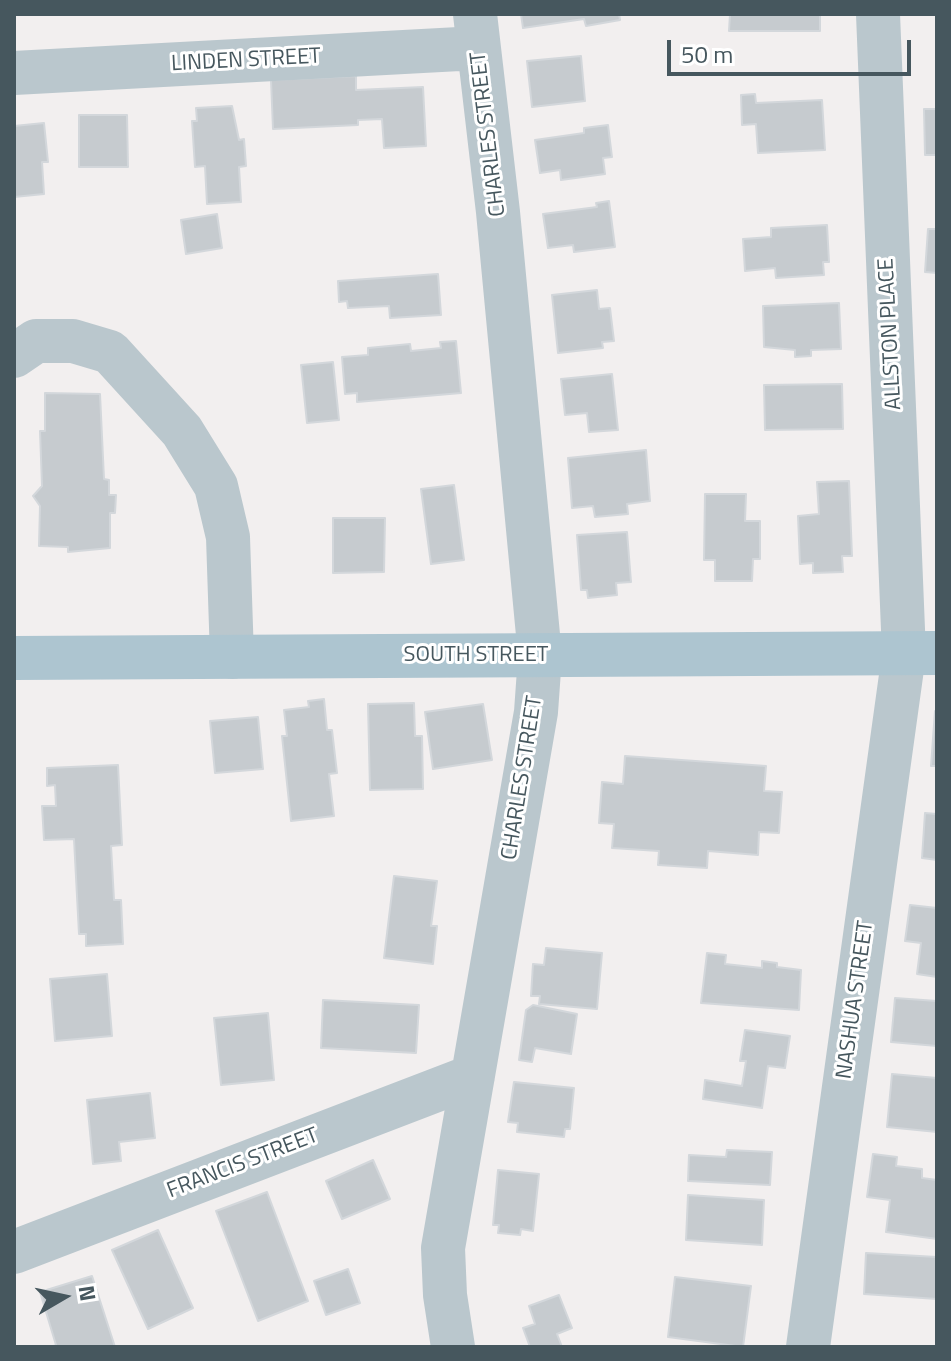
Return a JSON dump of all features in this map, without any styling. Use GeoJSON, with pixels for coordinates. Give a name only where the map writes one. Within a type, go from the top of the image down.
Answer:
{"type":"FeatureCollection","features":[{"type":"Feature","properties":{"kind":"main road","name":"SOUTH STREET"},"geometry":{"type":"LineString","coordinates":[[14,658],[920,653]]}},
{"type":"Feature","properties":{"kind":"street","name":"ALLSTON PLACE"},"geometry":{"type":"LineString","coordinates":[[878,14],[920,653]]}},
{"type":"Feature","properties":{"kind":"street","name":"LINDEN STREET"},"geometry":{"type":"LineString","coordinates":[[14,73],[476,31]]}},
{"type":"Feature","properties":{"kind":"street","name":"CHARLES STREET"},"geometry":{"type":"LineString","coordinates":[[453,1347],[445,1295],[443,1248],[536,712],[540,656],[498,212],[476,31]]}},
{"type":"Feature","properties":{"kind":"street"},"geometry":{"type":"LineString","coordinates":[[14,356],[36,341],[73,341],[110,352],[182,431],[216,486],[228,537],[232,657]]}},
{"type":"Feature","properties":{"kind":"street","name":"NASHUA STREET"},"geometry":{"type":"LineString","coordinates":[[808,1347],[920,653]]}},
{"type":"Feature","properties":{"kind":"street","name":"FRANCIS STREET"},"geometry":{"type":"LineString","coordinates":[[14,1252],[473,1076]]}},
{"type":"Feature","properties":{"kind":"building"},"geometry":{"type":"Polygon","coordinates":[[[521,14],[619,14],[620,20],[586,26],[584,19],[523,28],[521,14]]]}},
{"type":"Feature","properties":{"kind":"building"},"geometry":{"type":"Polygon","coordinates":[[[730,14],[820,14],[820,31],[729,31],[730,14]]]}},
{"type":"Feature","properties":{"kind":"building"},"geometry":{"type":"Polygon","coordinates":[[[581,56],[585,101],[532,107],[527,61],[581,56]]]}},
{"type":"Feature","properties":{"kind":"building"},"geometry":{"type":"Polygon","coordinates":[[[356,76],[356,90],[423,87],[426,146],[384,148],[382,119],[358,120],[358,125],[273,129],[271,80],[356,76]]]}},
{"type":"Feature","properties":{"kind":"building"},"geometry":{"type":"Polygon","coordinates":[[[755,94],[756,103],[822,100],[825,150],[758,153],[756,124],[742,125],[741,95],[755,94]]]}},
{"type":"Feature","properties":{"kind":"building"},"geometry":{"type":"Polygon","coordinates":[[[232,106],[239,140],[244,139],[246,166],[239,167],[241,202],[207,204],[205,166],[195,167],[192,121],[197,121],[196,108],[232,106]]]}},
{"type":"Feature","properties":{"kind":"building"},"geometry":{"type":"Polygon","coordinates":[[[924,109],[937,109],[937,155],[925,155],[924,109]]]}},
{"type":"Feature","properties":{"kind":"building"},"geometry":{"type":"Polygon","coordinates":[[[79,115],[127,115],[128,167],[79,167],[79,115]]]}},
{"type":"Feature","properties":{"kind":"building"},"geometry":{"type":"Polygon","coordinates":[[[44,123],[48,162],[42,162],[44,194],[14,197],[14,126],[44,123]]]}},
{"type":"Feature","properties":{"kind":"building"},"geometry":{"type":"Polygon","coordinates":[[[608,125],[612,157],[603,158],[605,174],[561,180],[560,170],[540,173],[535,140],[584,133],[584,128],[608,125]]]}},
{"type":"Feature","properties":{"kind":"building"},"geometry":{"type":"Polygon","coordinates":[[[609,201],[615,247],[574,252],[573,245],[548,248],[543,214],[597,207],[596,203],[609,201]]]}},
{"type":"Feature","properties":{"kind":"building"},"geometry":{"type":"Polygon","coordinates":[[[217,214],[222,248],[186,254],[181,220],[217,214]]]}},
{"type":"Feature","properties":{"kind":"building"},"geometry":{"type":"Polygon","coordinates":[[[827,225],[829,262],[823,262],[824,275],[776,278],[775,268],[745,271],[743,239],[771,237],[771,228],[827,225]]]}},
{"type":"Feature","properties":{"kind":"building"},"geometry":{"type":"Polygon","coordinates":[[[928,229],[937,229],[937,273],[925,272],[928,229]]]}},
{"type":"Feature","properties":{"kind":"building"},"geometry":{"type":"Polygon","coordinates":[[[438,274],[441,315],[390,318],[389,306],[348,308],[347,301],[339,302],[338,281],[438,274]]]}},
{"type":"Feature","properties":{"kind":"building"},"geometry":{"type":"Polygon","coordinates":[[[597,290],[599,309],[610,308],[614,341],[602,342],[603,348],[558,353],[552,295],[597,290]]]}},
{"type":"Feature","properties":{"kind":"building"},"geometry":{"type":"Polygon","coordinates":[[[839,303],[841,349],[811,350],[811,356],[795,357],[795,350],[764,347],[763,306],[839,303]]]}},
{"type":"Feature","properties":{"kind":"building"},"geometry":{"type":"Polygon","coordinates":[[[456,341],[461,393],[357,402],[357,393],[345,394],[342,357],[368,355],[368,348],[410,344],[411,351],[441,348],[440,342],[456,341]]]}},
{"type":"Feature","properties":{"kind":"building"},"geometry":{"type":"Polygon","coordinates":[[[333,362],[339,420],[307,423],[301,365],[333,362]]]}},
{"type":"Feature","properties":{"kind":"building"},"geometry":{"type":"Polygon","coordinates":[[[612,374],[618,430],[589,432],[587,413],[565,415],[561,379],[612,374]]]}},
{"type":"Feature","properties":{"kind":"building"},"geometry":{"type":"Polygon","coordinates":[[[842,384],[843,429],[765,430],[764,385],[842,384]]]}},
{"type":"Feature","properties":{"kind":"building"},"geometry":{"type":"Polygon","coordinates":[[[45,393],[100,394],[104,479],[109,480],[109,495],[116,495],[115,513],[110,513],[110,548],[68,552],[68,547],[39,546],[40,506],[33,496],[42,486],[40,431],[45,431],[45,393]]]}},
{"type":"Feature","properties":{"kind":"building"},"geometry":{"type":"Polygon","coordinates":[[[646,450],[650,501],[627,504],[628,514],[595,517],[593,506],[572,508],[568,458],[646,450]]]}},
{"type":"Feature","properties":{"kind":"building"},"geometry":{"type":"Polygon","coordinates":[[[849,481],[852,556],[842,556],[843,572],[813,573],[813,563],[800,564],[798,516],[819,514],[817,482],[849,481]]]}},
{"type":"Feature","properties":{"kind":"building"},"geometry":{"type":"Polygon","coordinates":[[[454,485],[464,560],[431,564],[421,489],[454,485]]]}},
{"type":"Feature","properties":{"kind":"building"},"geometry":{"type":"Polygon","coordinates":[[[705,494],[746,494],[745,521],[760,521],[760,559],[753,559],[752,581],[715,581],[715,560],[704,560],[705,494]]]}},
{"type":"Feature","properties":{"kind":"building"},"geometry":{"type":"Polygon","coordinates":[[[333,518],[385,518],[384,572],[333,573],[333,518]]]}},
{"type":"Feature","properties":{"kind":"building"},"geometry":{"type":"Polygon","coordinates":[[[627,532],[631,582],[616,583],[617,595],[588,598],[587,590],[581,590],[577,535],[627,532]]]}},
{"type":"Feature","properties":{"kind":"building"},"geometry":{"type":"Polygon","coordinates":[[[324,699],[327,730],[332,730],[337,773],[329,774],[334,816],[291,821],[282,736],[287,736],[284,710],[309,707],[308,701],[324,699]]]}},
{"type":"Feature","properties":{"kind":"building"},"geometry":{"type":"Polygon","coordinates":[[[414,703],[415,736],[422,736],[423,789],[370,790],[368,704],[414,703]]]}},
{"type":"Feature","properties":{"kind":"building"},"geometry":{"type":"Polygon","coordinates":[[[483,704],[492,760],[433,769],[425,712],[483,704]]]}},
{"type":"Feature","properties":{"kind":"building"},"geometry":{"type":"Polygon","coordinates":[[[935,711],[937,784],[936,766],[931,766],[935,711]]]}},
{"type":"Feature","properties":{"kind":"building"},"geometry":{"type":"Polygon","coordinates":[[[258,717],[263,769],[215,773],[210,721],[258,717]]]}},
{"type":"Feature","properties":{"kind":"building"},"geometry":{"type":"Polygon","coordinates":[[[625,756],[766,766],[764,791],[782,792],[779,833],[759,832],[758,855],[708,851],[707,868],[658,865],[659,851],[612,848],[614,824],[599,823],[602,782],[623,784],[625,756]]]}},
{"type":"Feature","properties":{"kind":"building"},"geometry":{"type":"Polygon","coordinates":[[[118,765],[122,845],[111,846],[114,900],[121,900],[123,944],[86,946],[86,934],[79,934],[74,839],[44,840],[42,806],[56,806],[55,785],[47,786],[47,768],[118,765]]]}},
{"type":"Feature","properties":{"kind":"building"},"geometry":{"type":"Polygon","coordinates":[[[925,813],[937,814],[937,860],[922,858],[925,813]]]}},
{"type":"Feature","properties":{"kind":"building"},"geometry":{"type":"Polygon","coordinates":[[[394,876],[437,881],[431,926],[437,926],[433,964],[384,958],[394,876]]]}},
{"type":"Feature","properties":{"kind":"building"},"geometry":{"type":"Polygon","coordinates":[[[910,905],[937,908],[937,977],[917,974],[921,943],[905,941],[910,905]]]}},
{"type":"Feature","properties":{"kind":"building"},"geometry":{"type":"Polygon","coordinates":[[[546,948],[602,953],[597,1009],[539,1004],[540,996],[531,996],[533,964],[544,965],[546,948]]]}},
{"type":"Feature","properties":{"kind":"building"},"geometry":{"type":"Polygon","coordinates":[[[707,953],[726,955],[725,964],[762,968],[762,961],[777,963],[777,967],[801,970],[799,1010],[701,1003],[707,953]]]}},
{"type":"Feature","properties":{"kind":"building"},"geometry":{"type":"Polygon","coordinates":[[[107,974],[112,1036],[55,1041],[50,979],[107,974]]]}},
{"type":"Feature","properties":{"kind":"building"},"geometry":{"type":"Polygon","coordinates":[[[895,998],[937,1001],[937,1046],[891,1042],[895,998]]]}},
{"type":"Feature","properties":{"kind":"building"},"geometry":{"type":"Polygon","coordinates":[[[323,1000],[419,1005],[416,1053],[321,1048],[323,1000]]]}},
{"type":"Feature","properties":{"kind":"building"},"geometry":{"type":"Polygon","coordinates":[[[533,1005],[577,1014],[571,1054],[535,1048],[532,1062],[519,1060],[526,1010],[533,1005]]]}},
{"type":"Feature","properties":{"kind":"building"},"geometry":{"type":"Polygon","coordinates":[[[268,1013],[274,1080],[221,1085],[214,1018],[268,1013]]]}},
{"type":"Feature","properties":{"kind":"building"},"geometry":{"type":"Polygon","coordinates":[[[745,1030],[790,1036],[785,1068],[768,1066],[762,1108],[703,1099],[705,1080],[742,1086],[746,1061],[740,1061],[745,1030]]]}},
{"type":"Feature","properties":{"kind":"building"},"geometry":{"type":"Polygon","coordinates":[[[892,1074],[937,1078],[937,1132],[887,1127],[892,1074]]]}},
{"type":"Feature","properties":{"kind":"building"},"geometry":{"type":"Polygon","coordinates":[[[514,1082],[574,1088],[570,1129],[565,1129],[564,1137],[517,1132],[518,1123],[508,1122],[514,1082]]]}},
{"type":"Feature","properties":{"kind":"building"},"geometry":{"type":"Polygon","coordinates":[[[150,1093],[155,1138],[119,1142],[121,1161],[93,1164],[87,1100],[150,1093]]]}},
{"type":"Feature","properties":{"kind":"building"},"geometry":{"type":"Polygon","coordinates":[[[727,1150],[772,1152],[770,1185],[688,1181],[689,1155],[726,1157],[727,1150]]]}},
{"type":"Feature","properties":{"kind":"building"},"geometry":{"type":"Polygon","coordinates":[[[873,1154],[897,1157],[896,1166],[922,1169],[922,1178],[937,1180],[937,1239],[886,1232],[890,1200],[867,1197],[873,1154]]]}},
{"type":"Feature","properties":{"kind":"building"},"geometry":{"type":"Polygon","coordinates":[[[373,1160],[390,1199],[342,1219],[326,1181],[373,1160]]]}},
{"type":"Feature","properties":{"kind":"building"},"geometry":{"type":"Polygon","coordinates":[[[498,1170],[539,1174],[533,1231],[521,1229],[520,1235],[498,1233],[499,1225],[493,1225],[498,1170]]]}},
{"type":"Feature","properties":{"kind":"building"},"geometry":{"type":"Polygon","coordinates":[[[267,1192],[308,1301],[258,1321],[216,1211],[267,1192]]]}},
{"type":"Feature","properties":{"kind":"building"},"geometry":{"type":"Polygon","coordinates":[[[688,1195],[764,1200],[762,1245],[686,1240],[688,1195]]]}},
{"type":"Feature","properties":{"kind":"building"},"geometry":{"type":"Polygon","coordinates":[[[158,1230],[193,1308],[148,1329],[112,1250],[158,1230]]]}},
{"type":"Feature","properties":{"kind":"building"},"geometry":{"type":"Polygon","coordinates":[[[866,1253],[937,1257],[937,1299],[864,1294],[866,1253]]]}},
{"type":"Feature","properties":{"kind":"building"},"geometry":{"type":"Polygon","coordinates":[[[348,1269],[360,1303],[326,1315],[314,1281],[348,1269]]]}},
{"type":"Feature","properties":{"kind":"building"},"geometry":{"type":"Polygon","coordinates":[[[92,1276],[115,1347],[52,1347],[56,1345],[40,1292],[92,1276]]]}},
{"type":"Feature","properties":{"kind":"building"},"geometry":{"type":"Polygon","coordinates":[[[675,1277],[751,1286],[743,1347],[668,1337],[675,1277]]]}},
{"type":"Feature","properties":{"kind":"building"},"geometry":{"type":"Polygon","coordinates":[[[559,1295],[572,1328],[557,1334],[562,1347],[530,1347],[523,1328],[535,1324],[529,1306],[559,1295]]]}}]}
